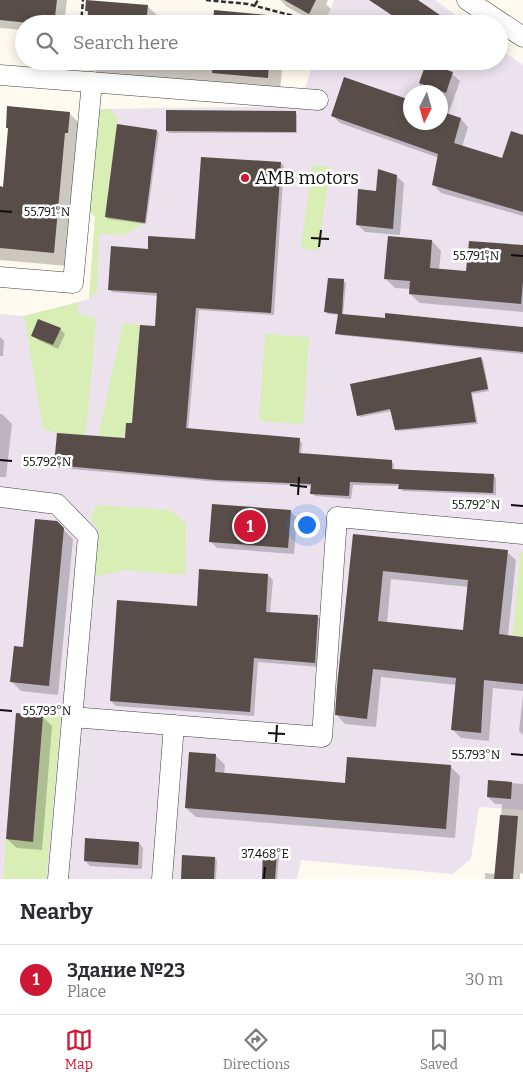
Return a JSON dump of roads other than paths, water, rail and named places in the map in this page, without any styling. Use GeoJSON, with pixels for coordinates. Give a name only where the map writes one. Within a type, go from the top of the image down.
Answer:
{"type":"FeatureCollection","features":[{"type":"Feature","properties":{"kind":"street"},"geometry":{"type":"LineString","coordinates":[[467,0],[490,15]]}},
{"type":"Feature","properties":{"kind":"street"},"geometry":{"type":"LineString","coordinates":[[508,27],[523,37]]}},
{"type":"Feature","properties":{"kind":"street"},"geometry":{"type":"LineString","coordinates":[[0,75],[318,100]]}},
{"type":"Feature","properties":{"kind":"street"},"geometry":{"type":"LineString","coordinates":[[0,277],[73,283],[92,82]]}},
{"type":"Feature","properties":{"kind":"street"},"geometry":{"type":"LineString","coordinates":[[0,497],[57,504],[88,536],[58,879]]}},
{"type":"Feature","properties":{"kind":"street"},"geometry":{"type":"LineString","coordinates":[[72,717],[322,737],[337,517],[523,534]]}},
{"type":"Feature","properties":{"kind":"street"},"geometry":{"type":"LineString","coordinates":[[162,879],[174,725]]}},
{"type":"Feature","properties":{"kind":"place","name":"AMB motors"},"geometry":{"type":"Point","coordinates":[245,178]}},
{"type":"Feature","properties":{"kind":"place","name":"Здание №23"},"geometry":{"type":"Point","coordinates":[250,526]}}]}
